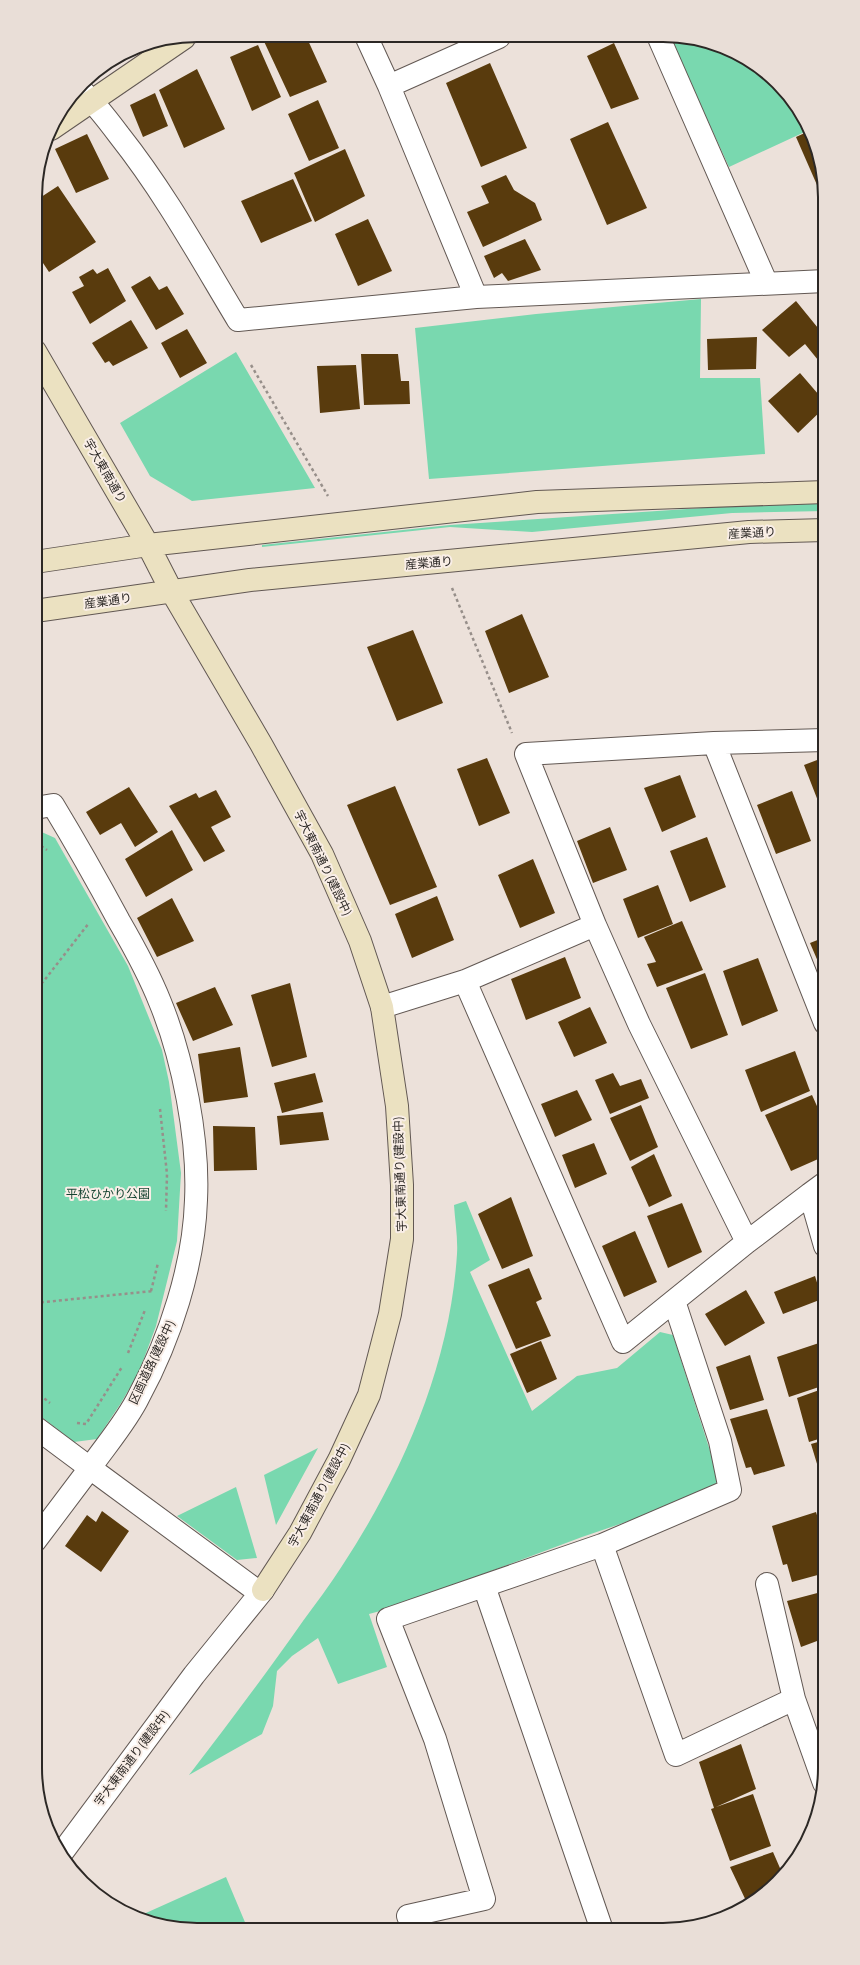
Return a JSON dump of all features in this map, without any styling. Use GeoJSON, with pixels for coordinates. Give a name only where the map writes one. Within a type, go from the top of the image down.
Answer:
{"type":"FeatureCollection","features":[{"type":"Feature","properties":{"kind":"street"},"geometry":{"type":"LineString","coordinates":[[369,42],[390,86],[476,297]]}},
{"type":"Feature","properties":{"kind":"street"},"geometry":{"type":"LineString","coordinates":[[390,86],[489,42]]}},
{"type":"Feature","properties":{"kind":"street"},"geometry":{"type":"LineString","coordinates":[[661,42],[766,282]]}},
{"type":"Feature","properties":{"kind":"street"},"geometry":{"type":"LineString","coordinates":[[67,113],[86,94],[174,44]]}},
{"type":"Feature","properties":{"kind":"street"},"geometry":{"type":"LineString","coordinates":[[86,94],[130,149],[170,205],[238,320],[476,297],[766,282],[818,281]]}},
{"type":"Feature","properties":{"kind":"street","name":"宇大東南通り"},"geometry":{"type":"LineString","coordinates":[[42,363],[148,545],[172,592]]}},
{"type":"Feature","properties":{"kind":"street"},"geometry":{"type":"LineString","coordinates":[[42,561],[148,545],[538,502],[818,492]]}},
{"type":"Feature","properties":{"kind":"street","name":"産業通り"},"geometry":{"type":"LineString","coordinates":[[42,610],[250,580],[741,533],[818,530]]}},
{"type":"Feature","properties":{"kind":"street","name":"宇大東南通り(建設中)"},"geometry":{"type":"LineString","coordinates":[[65,1849],[194,1675],[263,1590],[300,1533],[340,1460],[368,1395],[390,1314],[402,1239],[402,1185],[397,1106],[382,1007],[360,941],[322,854],[261,744],[172,592]]}},
{"type":"Feature","properties":{"kind":"street"},"geometry":{"type":"LineString","coordinates":[[746,1242],[639,1024],[595,925],[526,754],[714,742],[818,740]]}},
{"type":"Feature","properties":{"kind":"street"},"geometry":{"type":"LineString","coordinates":[[714,742],[818,1005]]}},
{"type":"Feature","properties":{"kind":"street","name":"区画道路(建設中)"},"geometry":{"type":"LineString","coordinates":[[42,807],[53,805],[142,962],[160,1002],[180,1063],[195,1154],[196,1200],[191,1247],[171,1328],[139,1398],[90,1468],[42,1532]]}},
{"type":"Feature","properties":{"kind":"street"},"geometry":{"type":"LineString","coordinates":[[382,1007],[465,981],[595,925]]}},
{"type":"Feature","properties":{"kind":"street"},"geometry":{"type":"LineString","coordinates":[[465,981],[623,1342],[746,1242],[817,1189]]}},
{"type":"Feature","properties":{"kind":"street"},"geometry":{"type":"LineString","coordinates":[[411,1923],[408,1916],[484,1899],[435,1739],[388,1619],[602,1545],[730,1490],[720,1441],[674,1301]]}},
{"type":"Feature","properties":{"kind":"street"},"geometry":{"type":"LineString","coordinates":[[42,1432],[253,1588],[263,1590]]}},
{"type":"Feature","properties":{"kind":"street"},"geometry":{"type":"LineString","coordinates":[[602,1545],[676,1755],[794,1699]]}},
{"type":"Feature","properties":{"kind":"street"},"geometry":{"type":"LineString","coordinates":[[767,1584],[794,1699],[818,1766]]}},
{"type":"Feature","properties":{"kind":"street"},"geometry":{"type":"LineString","coordinates":[[484,1586],[600,1923]]}},
{"type":"Feature","properties":{"kind":"path"},"geometry":{"type":"LineString","coordinates":[[251,365],[328,496]]}},
{"type":"Feature","properties":{"kind":"path"},"geometry":{"type":"LineString","coordinates":[[450,582],[509,728],[526,754]]}},
{"type":"Feature","properties":{"kind":"path"},"geometry":{"type":"LineString","coordinates":[[42,847],[50,852]]}},
{"type":"Feature","properties":{"kind":"path"},"geometry":{"type":"LineString","coordinates":[[42,982],[92,919],[112,907]]}},
{"type":"Feature","properties":{"kind":"path"},"geometry":{"type":"LineString","coordinates":[[160,1107],[167,1174],[166,1219]]}},
{"type":"Feature","properties":{"kind":"path"},"geometry":{"type":"LineString","coordinates":[[150,1296],[159,1262]]}},
{"type":"Feature","properties":{"kind":"path"},"geometry":{"type":"LineString","coordinates":[[42,1302],[151,1291],[178,1299]]}},
{"type":"Feature","properties":{"kind":"path"},"geometry":{"type":"LineString","coordinates":[[127,1356],[146,1309]]}},
{"type":"Feature","properties":{"kind":"path"},"geometry":{"type":"LineString","coordinates":[[71,1419],[78,1424],[86,1424],[124,1363]]}},
{"type":"Feature","properties":{"kind":"path"},"geometry":{"type":"LineString","coordinates":[[42,1396],[53,1405]]}},
{"type":"Feature","properties":{"kind":"green space"},"geometry":{"type":"Polygon","coordinates":[[[672,42],[713,50],[749,68],[773,87],[792,111],[802,129],[804,133],[729,167],[672,42]]]}},
{"type":"Feature","properties":{"kind":"green space"},"geometry":{"type":"Polygon","coordinates":[[[701,299],[700,378],[760,378],[765,454],[429,479],[415,328],[536,314],[701,299]]]}},
{"type":"Feature","properties":{"kind":"green space"},"geometry":{"type":"Polygon","coordinates":[[[236,352],[315,488],[192,501],[150,476],[120,423],[236,352]]]}},
{"type":"Feature","properties":{"kind":"green space"},"geometry":{"type":"Polygon","coordinates":[[[818,502],[818,511],[732,513],[532,532],[450,527],[262,547],[262,545],[450,525],[761,504],[818,502]]]}},
{"type":"Feature","properties":{"kind":"green space","name":"平松ひかり公園"},"geometry":{"type":"Polygon","coordinates":[[[42,832],[55,838],[128,966],[162,1050],[169,1082],[181,1173],[177,1241],[156,1326],[139,1372],[121,1403],[97,1439],[74,1442],[42,1417],[42,832]]]}},
{"type":"Feature","properties":{"kind":"green space"},"geometry":{"type":"Polygon","coordinates":[[[466,1201],[490,1260],[470,1272],[532,1411],[577,1376],[617,1368],[660,1332],[673,1335],[719,1479],[708,1494],[582,1537],[395,1607],[369,1614],[387,1667],[338,1684],[318,1638],[292,1656],[277,1671],[273,1706],[262,1734],[189,1775],[261,1680],[328,1587],[385,1494],[420,1417],[434,1377],[445,1336],[453,1295],[457,1254],[454,1205],[466,1201]]]}},
{"type":"Feature","properties":{"kind":"green space"},"geometry":{"type":"Polygon","coordinates":[[[318,1448],[276,1525],[264,1475],[318,1448]]]}},
{"type":"Feature","properties":{"kind":"green space"},"geometry":{"type":"Polygon","coordinates":[[[236,1487],[257,1558],[237,1560],[177,1516],[236,1487]]]}},
{"type":"Feature","properties":{"kind":"green space"},"geometry":{"type":"Polygon","coordinates":[[[226,1877],[245,1923],[187,1923],[157,1918],[144,1914],[226,1877]]]}},
{"type":"Feature","properties":{"kind":"building"},"geometry":{"type":"Polygon","coordinates":[[[264,42],[309,42],[327,82],[290,97],[264,42]]]}},
{"type":"Feature","properties":{"kind":"building"},"geometry":{"type":"Polygon","coordinates":[[[614,43],[639,99],[611,109],[587,56],[614,43]]]}},
{"type":"Feature","properties":{"kind":"building"},"geometry":{"type":"Polygon","coordinates":[[[258,45],[281,97],[252,111],[230,57],[258,45]]]}},
{"type":"Feature","properties":{"kind":"building"},"geometry":{"type":"Polygon","coordinates":[[[490,63],[527,148],[481,167],[446,83],[490,63]]]}},
{"type":"Feature","properties":{"kind":"building"},"geometry":{"type":"Polygon","coordinates":[[[197,69],[225,129],[184,148],[159,90],[197,69]]]}},
{"type":"Feature","properties":{"kind":"building"},"geometry":{"type":"Polygon","coordinates":[[[155,93],[168,126],[143,137],[130,105],[155,93]]]}},
{"type":"Feature","properties":{"kind":"building"},"geometry":{"type":"Polygon","coordinates":[[[318,100],[339,148],[309,161],[288,114],[318,100]]]}},
{"type":"Feature","properties":{"kind":"building"},"geometry":{"type":"Polygon","coordinates":[[[608,122],[647,208],[607,225],[570,139],[608,122]]]}},
{"type":"Feature","properties":{"kind":"building"},"geometry":{"type":"Polygon","coordinates":[[[804,133],[810,147],[818,187],[796,137],[804,133]]]}},
{"type":"Feature","properties":{"kind":"building"},"geometry":{"type":"Polygon","coordinates":[[[87,134],[109,179],[76,193],[55,149],[87,134]]]}},
{"type":"Feature","properties":{"kind":"building"},"geometry":{"type":"Polygon","coordinates":[[[345,149],[365,196],[315,222],[294,173],[345,149]]]}},
{"type":"Feature","properties":{"kind":"building"},"geometry":{"type":"Polygon","coordinates":[[[506,175],[514,190],[535,203],[542,220],[483,247],[467,212],[489,203],[481,186],[506,175]]]}},
{"type":"Feature","properties":{"kind":"building"},"geometry":{"type":"Polygon","coordinates":[[[293,179],[312,221],[261,243],[241,201],[293,179]]]}},
{"type":"Feature","properties":{"kind":"building"},"geometry":{"type":"Polygon","coordinates":[[[58,186],[96,242],[49,272],[42,262],[42,196],[58,186]]]}},
{"type":"Feature","properties":{"kind":"building"},"geometry":{"type":"Polygon","coordinates":[[[368,219],[392,271],[358,286],[335,234],[368,219]]]}},
{"type":"Feature","properties":{"kind":"building"},"geometry":{"type":"Polygon","coordinates":[[[525,239],[541,270],[508,281],[502,273],[494,278],[484,256],[525,239]]]}},
{"type":"Feature","properties":{"kind":"building"},"geometry":{"type":"Polygon","coordinates":[[[108,268],[126,301],[90,324],[72,292],[84,286],[79,277],[93,269],[97,274],[108,268]]]}},
{"type":"Feature","properties":{"kind":"building"},"geometry":{"type":"Polygon","coordinates":[[[150,276],[159,290],[167,286],[184,314],[156,330],[131,287],[150,276]]]}},
{"type":"Feature","properties":{"kind":"building"},"geometry":{"type":"Polygon","coordinates":[[[796,301],[818,328],[818,360],[805,344],[789,357],[762,330],[796,301]]]}},
{"type":"Feature","properties":{"kind":"building"},"geometry":{"type":"Polygon","coordinates":[[[131,320],[148,348],[113,366],[109,361],[105,363],[92,343],[131,320]]]}},
{"type":"Feature","properties":{"kind":"building"},"geometry":{"type":"Polygon","coordinates":[[[187,329],[207,363],[180,378],[161,343],[187,329]]]}},
{"type":"Feature","properties":{"kind":"building"},"geometry":{"type":"Polygon","coordinates":[[[757,337],[756,369],[708,370],[707,339],[757,337]]]}},
{"type":"Feature","properties":{"kind":"building"},"geometry":{"type":"Polygon","coordinates":[[[361,354],[398,354],[401,381],[409,381],[410,404],[364,405],[361,354]]]}},
{"type":"Feature","properties":{"kind":"building"},"geometry":{"type":"Polygon","coordinates":[[[356,365],[360,409],[320,413],[317,366],[356,365]]]}},
{"type":"Feature","properties":{"kind":"building"},"geometry":{"type":"Polygon","coordinates":[[[800,373],[818,394],[818,414],[798,433],[768,401],[800,373]]]}},
{"type":"Feature","properties":{"kind":"building"},"geometry":{"type":"Polygon","coordinates":[[[522,614],[549,677],[509,693],[485,631],[522,614]]]}},
{"type":"Feature","properties":{"kind":"building"},"geometry":{"type":"Polygon","coordinates":[[[413,630],[443,703],[397,721],[367,647],[413,630]]]}},
{"type":"Feature","properties":{"kind":"building"},"geometry":{"type":"Polygon","coordinates":[[[487,758],[510,813],[479,826],[457,769],[487,758]]]}},
{"type":"Feature","properties":{"kind":"building"},"geometry":{"type":"Polygon","coordinates":[[[818,760],[818,801],[804,765],[818,760]]]}},
{"type":"Feature","properties":{"kind":"building"},"geometry":{"type":"Polygon","coordinates":[[[680,775],[696,817],[662,832],[644,788],[680,775]]]}},
{"type":"Feature","properties":{"kind":"building"},"geometry":{"type":"Polygon","coordinates":[[[395,786],[437,887],[390,905],[347,805],[395,786]]]}},
{"type":"Feature","properties":{"kind":"building"},"geometry":{"type":"Polygon","coordinates":[[[129,787],[158,832],[135,847],[121,823],[100,835],[86,812],[129,787]]]}},
{"type":"Feature","properties":{"kind":"building"},"geometry":{"type":"Polygon","coordinates":[[[216,790],[231,817],[211,827],[225,851],[204,862],[169,806],[196,793],[199,798],[216,790]]]}},
{"type":"Feature","properties":{"kind":"building"},"geometry":{"type":"Polygon","coordinates":[[[792,791],[811,841],[776,854],[757,805],[792,791]]]}},
{"type":"Feature","properties":{"kind":"building"},"geometry":{"type":"Polygon","coordinates":[[[610,827],[627,870],[593,883],[577,841],[610,827]]]}},
{"type":"Feature","properties":{"kind":"building"},"geometry":{"type":"Polygon","coordinates":[[[172,830],[193,870],[146,897],[125,859],[172,830]]]}},
{"type":"Feature","properties":{"kind":"building"},"geometry":{"type":"Polygon","coordinates":[[[707,837],[726,887],[690,902],[670,851],[707,837]]]}},
{"type":"Feature","properties":{"kind":"building"},"geometry":{"type":"Polygon","coordinates":[[[533,859],[555,913],[520,928],[498,875],[533,859]]]}},
{"type":"Feature","properties":{"kind":"building"},"geometry":{"type":"Polygon","coordinates":[[[658,885],[673,924],[638,938],[623,899],[658,885]]]}},
{"type":"Feature","properties":{"kind":"building"},"geometry":{"type":"Polygon","coordinates":[[[437,896],[454,940],[412,958],[395,914],[437,896]]]}},
{"type":"Feature","properties":{"kind":"building"},"geometry":{"type":"Polygon","coordinates":[[[172,898],[194,941],[157,957],[137,918],[172,898]]]}},
{"type":"Feature","properties":{"kind":"building"},"geometry":{"type":"Polygon","coordinates":[[[682,921],[703,970],[657,987],[647,964],[656,962],[644,937],[682,921]]]}},
{"type":"Feature","properties":{"kind":"building"},"geometry":{"type":"Polygon","coordinates":[[[818,940],[818,962],[810,943],[818,940]]]}},
{"type":"Feature","properties":{"kind":"building"},"geometry":{"type":"Polygon","coordinates":[[[565,957],[581,998],[526,1020],[511,979],[565,957]]]}},
{"type":"Feature","properties":{"kind":"building"},"geometry":{"type":"Polygon","coordinates":[[[758,958],[778,1011],[742,1026],[723,971],[758,958]]]}},
{"type":"Feature","properties":{"kind":"building"},"geometry":{"type":"Polygon","coordinates":[[[705,973],[728,1035],[691,1049],[666,988],[705,973]]]}},
{"type":"Feature","properties":{"kind":"building"},"geometry":{"type":"Polygon","coordinates":[[[290,983],[307,1057],[272,1067],[251,995],[290,983]]]}},
{"type":"Feature","properties":{"kind":"building"},"geometry":{"type":"Polygon","coordinates":[[[215,987],[233,1025],[193,1041],[176,1003],[215,987]]]}},
{"type":"Feature","properties":{"kind":"building"},"geometry":{"type":"Polygon","coordinates":[[[590,1007],[607,1043],[574,1057],[558,1022],[590,1007]]]}},
{"type":"Feature","properties":{"kind":"building"},"geometry":{"type":"Polygon","coordinates":[[[240,1047],[248,1097],[204,1103],[198,1054],[240,1047]]]}},
{"type":"Feature","properties":{"kind":"building"},"geometry":{"type":"Polygon","coordinates":[[[795,1051],[810,1091],[761,1112],[745,1070],[795,1051]]]}},
{"type":"Feature","properties":{"kind":"building"},"geometry":{"type":"Polygon","coordinates":[[[315,1073],[323,1102],[282,1113],[274,1083],[315,1073]]]}},
{"type":"Feature","properties":{"kind":"building"},"geometry":{"type":"Polygon","coordinates":[[[613,1073],[620,1086],[641,1079],[649,1098],[610,1114],[595,1080],[613,1073]]]}},
{"type":"Feature","properties":{"kind":"building"},"geometry":{"type":"Polygon","coordinates":[[[577,1090],[592,1120],[555,1137],[541,1104],[577,1090]]]}},
{"type":"Feature","properties":{"kind":"building"},"geometry":{"type":"Polygon","coordinates":[[[812,1095],[818,1108],[818,1159],[791,1171],[765,1115],[812,1095]]]}},
{"type":"Feature","properties":{"kind":"building"},"geometry":{"type":"Polygon","coordinates":[[[641,1105],[658,1147],[630,1161],[610,1118],[641,1105]]]}},
{"type":"Feature","properties":{"kind":"building"},"geometry":{"type":"Polygon","coordinates":[[[323,1112],[329,1140],[280,1145],[277,1116],[323,1112]]]}},
{"type":"Feature","properties":{"kind":"building"},"geometry":{"type":"Polygon","coordinates":[[[213,1126],[255,1127],[257,1170],[214,1171],[213,1126]]]}},
{"type":"Feature","properties":{"kind":"building"},"geometry":{"type":"Polygon","coordinates":[[[594,1143],[607,1174],[575,1188],[562,1155],[594,1143]]]}},
{"type":"Feature","properties":{"kind":"building"},"geometry":{"type":"Polygon","coordinates":[[[654,1154],[672,1196],[649,1207],[631,1167],[654,1154]]]}},
{"type":"Feature","properties":{"kind":"building"},"geometry":{"type":"Polygon","coordinates":[[[511,1197],[533,1256],[502,1269],[478,1214],[511,1197]]]}},
{"type":"Feature","properties":{"kind":"building"},"geometry":{"type":"Polygon","coordinates":[[[682,1203],[702,1252],[668,1268],[647,1216],[682,1203]]]}},
{"type":"Feature","properties":{"kind":"building"},"geometry":{"type":"Polygon","coordinates":[[[635,1231],[657,1282],[624,1297],[602,1246],[635,1231]]]}},
{"type":"Feature","properties":{"kind":"building"},"geometry":{"type":"Polygon","coordinates":[[[529,1268],[542,1299],[536,1302],[551,1336],[516,1349],[488,1285],[529,1268]]]}},
{"type":"Feature","properties":{"kind":"building"},"geometry":{"type":"Polygon","coordinates":[[[815,1276],[818,1286],[818,1301],[783,1314],[774,1292],[815,1276]]]}},
{"type":"Feature","properties":{"kind":"building"},"geometry":{"type":"Polygon","coordinates":[[[746,1290],[765,1323],[725,1346],[705,1314],[746,1290]]]}},
{"type":"Feature","properties":{"kind":"building"},"geometry":{"type":"Polygon","coordinates":[[[541,1341],[557,1379],[527,1393],[510,1354],[541,1341]]]}},
{"type":"Feature","properties":{"kind":"building"},"geometry":{"type":"Polygon","coordinates":[[[818,1343],[818,1387],[789,1397],[777,1357],[818,1343]]]}},
{"type":"Feature","properties":{"kind":"building"},"geometry":{"type":"Polygon","coordinates":[[[750,1355],[764,1400],[730,1410],[716,1367],[750,1355]]]}},
{"type":"Feature","properties":{"kind":"building"},"geometry":{"type":"Polygon","coordinates":[[[818,1390],[818,1439],[809,1442],[797,1398],[818,1390]]]}},
{"type":"Feature","properties":{"kind":"building"},"geometry":{"type":"Polygon","coordinates":[[[767,1409],[785,1466],[754,1475],[751,1467],[746,1468],[730,1419],[767,1409]]]}},
{"type":"Feature","properties":{"kind":"building"},"geometry":{"type":"Polygon","coordinates":[[[818,1442],[818,1467],[811,1444],[818,1442]]]}},
{"type":"Feature","properties":{"kind":"building"},"geometry":{"type":"Polygon","coordinates":[[[102,1511],[129,1531],[101,1572],[65,1546],[87,1515],[96,1522],[102,1511]]]}},
{"type":"Feature","properties":{"kind":"building"},"geometry":{"type":"Polygon","coordinates":[[[816,1512],[818,1518],[818,1575],[792,1582],[787,1564],[783,1565],[772,1526],[816,1512]]]}},
{"type":"Feature","properties":{"kind":"building"},"geometry":{"type":"Polygon","coordinates":[[[818,1593],[818,1641],[801,1647],[787,1601],[818,1593]]]}},
{"type":"Feature","properties":{"kind":"building"},"geometry":{"type":"Polygon","coordinates":[[[741,1744],[756,1789],[716,1807],[753,1794],[771,1846],[730,1861],[711,1809],[714,1808],[699,1762],[741,1744]]]}},
{"type":"Feature","properties":{"kind":"building"},"geometry":{"type":"Polygon","coordinates":[[[773,1852],[780,1869],[773,1878],[745,1899],[730,1867],[773,1852]]]}}]}
